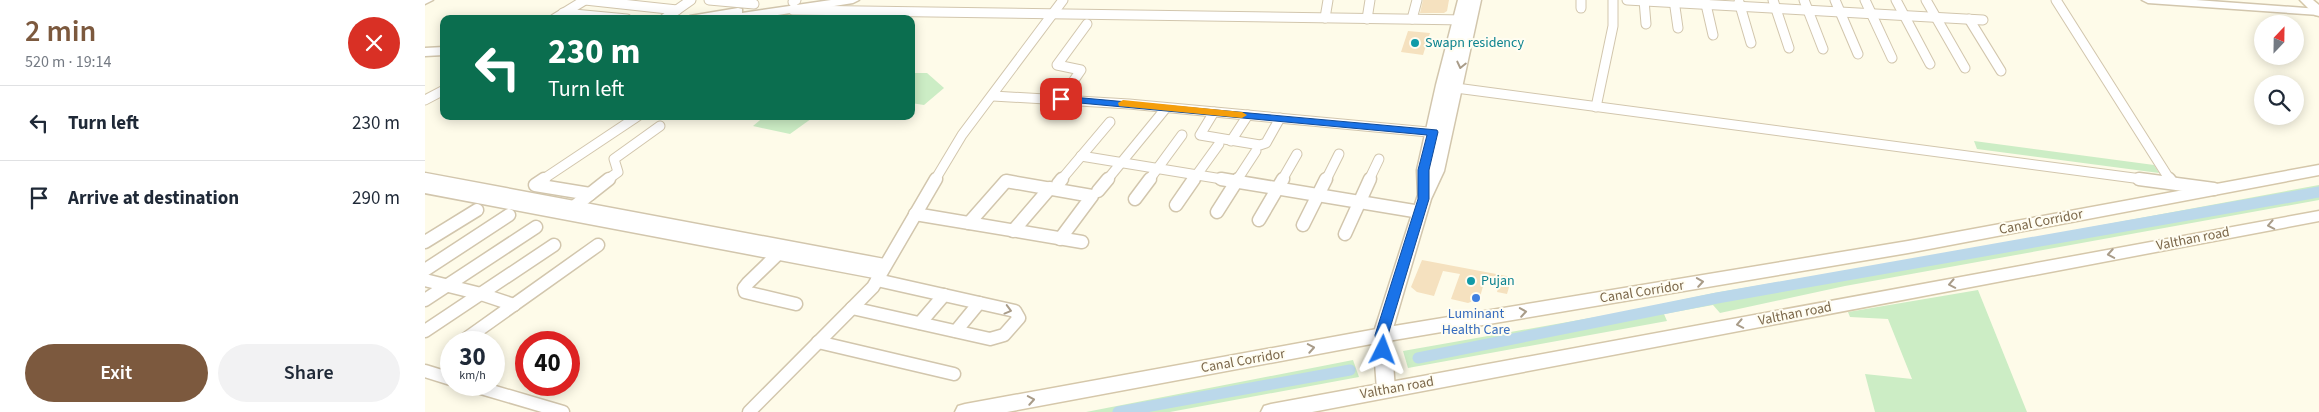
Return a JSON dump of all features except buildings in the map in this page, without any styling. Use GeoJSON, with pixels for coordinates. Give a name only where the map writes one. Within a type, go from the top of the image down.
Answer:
{"type":"FeatureCollection","features":[{"type":"Feature","properties":{"kind":"main road"},"geometry":{"type":"LineString","coordinates":[[2306,0],[2317,12]]}},
{"type":"Feature","properties":{"kind":"main road","name":"Canal Corridor"},"geometry":{"type":"LineString","coordinates":[[965,412],[1382,335],[1908,247],[2319,170]]}},
{"type":"Feature","properties":{"kind":"main road","name":"Valthan road"},"geometry":{"type":"LineString","coordinates":[[1271,412],[2319,216]]}},
{"type":"Feature","properties":{"kind":"street"},"geometry":{"type":"LineString","coordinates":[[560,15],[585,0],[677,10]]}},
{"type":"Feature","properties":{"kind":"street"},"geometry":{"type":"LineString","coordinates":[[670,15],[691,0]]}},
{"type":"Feature","properties":{"kind":"street"},"geometry":{"type":"LineString","coordinates":[[709,0],[754,4]]}},
{"type":"Feature","properties":{"kind":"street"},"geometry":{"type":"LineString","coordinates":[[745,15],[795,1],[809,0]]}},
{"type":"Feature","properties":{"kind":"street"},"geometry":{"type":"LineString","coordinates":[[782,10],[852,0]]}},
{"type":"Feature","properties":{"kind":"street"},"geometry":{"type":"LineString","coordinates":[[843,10],[844,6],[852,0]]}},
{"type":"Feature","properties":{"kind":"street"},"geometry":{"type":"LineString","coordinates":[[749,412],[873,287],[962,135],[1054,15],[1063,0]]}},
{"type":"Feature","properties":{"kind":"street"},"geometry":{"type":"LineString","coordinates":[[1325,18],[1328,0]]}},
{"type":"Feature","properties":{"kind":"street"},"geometry":{"type":"LineString","coordinates":[[1367,18],[1370,0]]}},
{"type":"Feature","properties":{"kind":"street"},"geometry":{"type":"LineString","coordinates":[[1412,19],[1417,0]]}},
{"type":"Feature","properties":{"kind":"street"},"geometry":{"type":"LineString","coordinates":[[1439,132],[1456,88],[1465,20],[1465,0]]}},
{"type":"Feature","properties":{"kind":"street"},"geometry":{"type":"LineString","coordinates":[[1387,390],[1382,335],[1422,206],[1437,171],[1442,86],[1465,20],[1475,0]]}},
{"type":"Feature","properties":{"kind":"street"},"geometry":{"type":"LineString","coordinates":[[1596,107],[1613,26],[1613,0]]}},
{"type":"Feature","properties":{"kind":"street"},"geometry":{"type":"LineString","coordinates":[[1627,0],[1775,4],[1808,11],[1983,20]]}},
{"type":"Feature","properties":{"kind":"street"},"geometry":{"type":"LineString","coordinates":[[1804,0],[1823,49]]}},
{"type":"Feature","properties":{"kind":"street"},"geometry":{"type":"LineString","coordinates":[[1835,0],[1858,54]]}},
{"type":"Feature","properties":{"kind":"street"},"geometry":{"type":"LineString","coordinates":[[1865,0],[1892,58]]}},
{"type":"Feature","properties":{"kind":"street"},"geometry":{"type":"LineString","coordinates":[[1896,0],[1930,64]]}},
{"type":"Feature","properties":{"kind":"street"},"geometry":{"type":"LineString","coordinates":[[1926,0],[1965,68]]}},
{"type":"Feature","properties":{"kind":"street"},"geometry":{"type":"LineString","coordinates":[[2056,0],[2172,183]]}},
{"type":"Feature","properties":{"kind":"street"},"geometry":{"type":"LineString","coordinates":[[2148,0],[2317,12]]}},
{"type":"Feature","properties":{"kind":"street"},"geometry":{"type":"LineString","coordinates":[[2300,0],[2317,12]]}},
{"type":"Feature","properties":{"kind":"street"},"geometry":{"type":"LineString","coordinates":[[1644,1],[1646,24]]}},
{"type":"Feature","properties":{"kind":"street"},"geometry":{"type":"LineString","coordinates":[[1675,2],[1678,28]]}},
{"type":"Feature","properties":{"kind":"street"},"geometry":{"type":"LineString","coordinates":[[1705,2],[1713,35]]}},
{"type":"Feature","properties":{"kind":"street"},"geometry":{"type":"LineString","coordinates":[[1740,3],[1751,44]]}},
{"type":"Feature","properties":{"kind":"street"},"geometry":{"type":"LineString","coordinates":[[1775,4],[1789,48]]}},
{"type":"Feature","properties":{"kind":"street"},"geometry":{"type":"LineString","coordinates":[[725,15],[768,10],[843,10],[1054,15],[1465,20]]}},
{"type":"Feature","properties":{"kind":"street"},"geometry":{"type":"LineString","coordinates":[[870,15],[873,11]]}},
{"type":"Feature","properties":{"kind":"street"},"geometry":{"type":"LineString","coordinates":[[563,13],[584,15]]}},
{"type":"Feature","properties":{"kind":"street"},"geometry":{"type":"LineString","coordinates":[[1969,19],[2001,71]]}},
{"type":"Feature","properties":{"kind":"street"},"geometry":{"type":"LineString","coordinates":[[1061,99],[1081,70],[1057,65],[1087,24]]}},
{"type":"Feature","properties":{"kind":"street"},"geometry":{"type":"LineString","coordinates":[[425,52],[440,51]]}},
{"type":"Feature","properties":{"kind":"street"},"geometry":{"type":"LineString","coordinates":[[425,59],[440,58]]}},
{"type":"Feature","properties":{"kind":"street"},"geometry":{"type":"LineString","coordinates":[[425,96],[440,88]]}},
{"type":"Feature","properties":{"kind":"street"},"geometry":{"type":"LineString","coordinates":[[1456,88],[2216,189]]}},
{"type":"Feature","properties":{"kind":"street"},"geometry":{"type":"LineString","coordinates":[[425,100],[440,92]]}},
{"type":"Feature","properties":{"kind":"street"},"geometry":{"type":"LineString","coordinates":[[993,96],[1061,99],[1439,132]]}},
{"type":"Feature","properties":{"kind":"street"},"geometry":{"type":"LineString","coordinates":[[1097,191],[1166,108]]}},
{"type":"Feature","properties":{"kind":"street"},"geometry":{"type":"LineString","coordinates":[[1214,112],[1200,135],[1231,141],[1264,144],[1280,118]]}},
{"type":"Feature","properties":{"kind":"street"},"geometry":{"type":"LineString","coordinates":[[1231,141],[1248,115]]}},
{"type":"Feature","properties":{"kind":"street"},"geometry":{"type":"LineString","coordinates":[[589,194],[535,185],[633,120]]}},
{"type":"Feature","properties":{"kind":"street"},"geometry":{"type":"LineString","coordinates":[[1013,231],[1110,122]]}},
{"type":"Feature","properties":{"kind":"street"},"geometry":{"type":"LineString","coordinates":[[575,206],[618,172],[614,159],[660,126]]}},
{"type":"Feature","properties":{"kind":"street"},"geometry":{"type":"LineString","coordinates":[[1135,199],[1182,135]]}},
{"type":"Feature","properties":{"kind":"street"},"geometry":{"type":"LineString","coordinates":[[1175,205],[1219,144]]}},
{"type":"Feature","properties":{"kind":"street"},"geometry":{"type":"LineString","coordinates":[[1217,212],[1256,151]]}},
{"type":"Feature","properties":{"kind":"street"},"geometry":{"type":"LineString","coordinates":[[1259,220],[1297,154]]}},
{"type":"Feature","properties":{"kind":"street"},"geometry":{"type":"LineString","coordinates":[[1303,224],[1339,154]]}},
{"type":"Feature","properties":{"kind":"street"},"geometry":{"type":"LineString","coordinates":[[1081,156],[1360,203],[1422,206]]}},
{"type":"Feature","properties":{"kind":"street"},"geometry":{"type":"LineString","coordinates":[[1345,234],[1379,159]]}},
{"type":"Feature","properties":{"kind":"street"},"geometry":{"type":"LineString","coordinates":[[425,179],[575,206],[881,273],[892,284],[1015,311],[1019,318],[1004,335],[990,339],[852,308]]}},
{"type":"Feature","properties":{"kind":"street"},"geometry":{"type":"LineString","coordinates":[[969,223],[1006,181],[1054,186],[1093,196],[1060,239]]}},
{"type":"Feature","properties":{"kind":"street"},"geometry":{"type":"LineString","coordinates":[[425,188],[881,273]]}},
{"type":"Feature","properties":{"kind":"street"},"geometry":{"type":"LineString","coordinates":[[425,242],[477,210]]}},
{"type":"Feature","properties":{"kind":"street"},"geometry":{"type":"LineString","coordinates":[[915,214],[1082,242]]}},
{"type":"Feature","properties":{"kind":"street"},"geometry":{"type":"LineString","coordinates":[[425,270],[509,215]]}},
{"type":"Feature","properties":{"kind":"street"},"geometry":{"type":"LineString","coordinates":[[425,300],[536,227]]}},
{"type":"Feature","properties":{"kind":"street"},"geometry":{"type":"LineString","coordinates":[[477,331],[598,244]]}},
{"type":"Feature","properties":{"kind":"street"},"geometry":{"type":"LineString","coordinates":[[425,332],[553,245]]}},
{"type":"Feature","properties":{"kind":"street"},"geometry":{"type":"LineString","coordinates":[[779,253],[744,288],[745,292],[796,304]]}},
{"type":"Feature","properties":{"kind":"street"},"geometry":{"type":"LineString","coordinates":[[425,280],[481,294],[514,305]]}},
{"type":"Feature","properties":{"kind":"street"},"geometry":{"type":"LineString","coordinates":[[920,323],[943,295]]}},
{"type":"Feature","properties":{"kind":"street"},"geometry":{"type":"LineString","coordinates":[[956,331],[979,303]]}},
{"type":"Feature","properties":{"kind":"street"},"geometry":{"type":"LineString","coordinates":[[818,342],[954,374]]}},
{"type":"Feature","properties":{"kind":"street"},"geometry":{"type":"LineString","coordinates":[[425,371],[440,376]]}},
{"type":"Feature","properties":{"kind":"street"},"geometry":{"type":"LineString","coordinates":[[505,395],[563,412]]}},
{"type":"Feature","properties":{"kind":"green space"},"geometry":{"type":"Polygon","coordinates":[[[915,73],[927,73],[944,88],[924,105],[915,104],[915,73]]]}},
{"type":"Feature","properties":{"kind":"green space"},"geometry":{"type":"Polygon","coordinates":[[[760,120],[809,120],[790,134],[753,126],[760,120]]]}},
{"type":"Feature","properties":{"kind":"green space"},"geometry":{"type":"Polygon","coordinates":[[[1974,141],[2154,165],[2159,173],[1977,149],[1974,141]]]}},
{"type":"Feature","properties":{"kind":"green space"},"geometry":{"type":"Polygon","coordinates":[[[2319,185],[2319,200],[1845,286],[1720,313],[1713,305],[1664,314],[1667,321],[1408,368],[1403,351],[1624,312],[1714,293],[1973,249],[2319,185]]]}},
{"type":"Feature","properties":{"kind":"green space"},"geometry":{"type":"Polygon","coordinates":[[[1978,290],[2027,412],[1875,412],[1865,374],[1912,379],[1888,319],[1850,317],[1848,312],[1978,290]]]}},
{"type":"Feature","properties":{"kind":"green space"},"geometry":{"type":"Polygon","coordinates":[[[1353,360],[1359,377],[1170,412],[1086,412],[1353,360]]]}},
{"type":"Feature","properties":{"kind":"waterway"},"geometry":{"type":"LineString","coordinates":[[1418,358],[1717,298],[2319,192]]}},
{"type":"Feature","properties":{"kind":"waterway"},"geometry":{"type":"LineString","coordinates":[[1118,412],[1350,370]]}},
{"type":"Feature","properties":{"kind":"slow traffic"},"geometry":{"type":"LineString","coordinates":[[1123,103],[1242,115]]}},
{"type":"Feature","properties":{"kind":"place","name":"Swapn residency"},"geometry":{"type":"Point","coordinates":[1415,43]}},
{"type":"Feature","properties":{"kind":"place","name":"Pujan"},"geometry":{"type":"Point","coordinates":[1471,281]}},
{"type":"Feature","properties":{"kind":"place","name":"Luminant Health Care"},"geometry":{"type":"Point","coordinates":[1476,298]}},
{"type":"Feature","properties":{"kind":"route"},"geometry":{"type":"LineString","coordinates":[[1061,99],[1433,132],[1424,170],[1424,199],[1382,335],[1383,350]]}}]}
